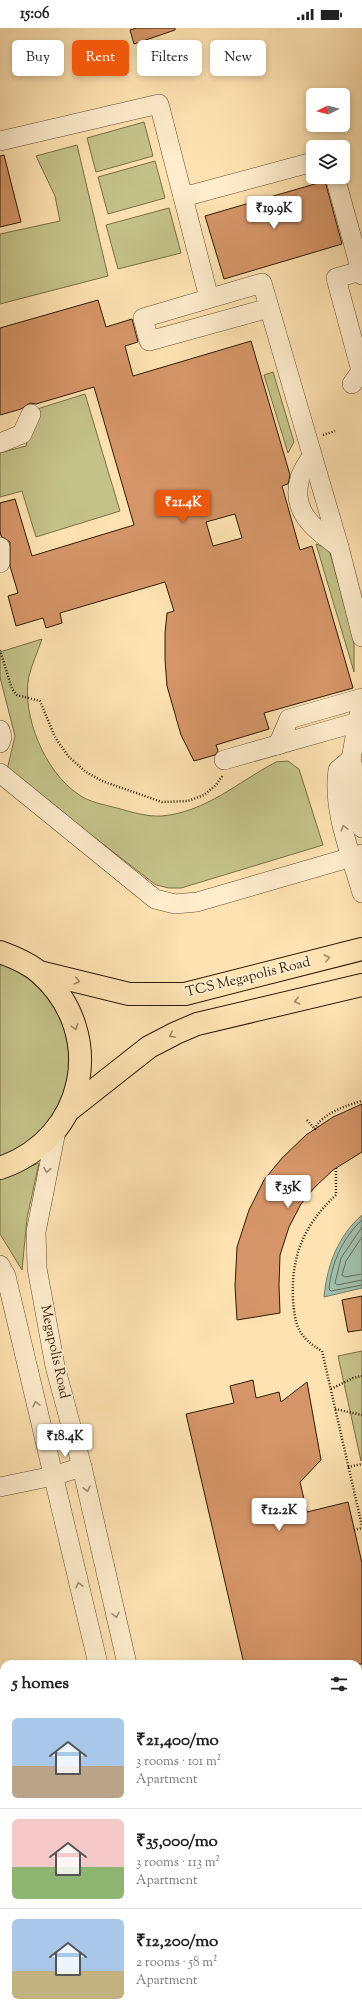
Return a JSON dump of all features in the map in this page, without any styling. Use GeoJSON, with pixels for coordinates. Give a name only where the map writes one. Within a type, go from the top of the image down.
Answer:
{"type":"FeatureCollection","features":[{"type":"Feature","properties":{"kind":"main road"},"geometry":{"type":"LineString","coordinates":[[0,940],[9,955],[39,972],[57,990],[70,1012],[78,1036],[81,1061],[78,1086],[69,1110],[56,1131],[38,1149],[16,1162],[0,1168]]}},
{"type":"Feature","properties":{"kind":"main road","name":"TCS Megapolis Road"},"geometry":{"type":"LineString","coordinates":[[39,972],[129,994],[185,994],[362,950]]}},
{"type":"Feature","properties":{"kind":"main road"},"geometry":{"type":"LineString","coordinates":[[69,1110],[128,1062],[149,1047],[197,1024],[362,985]]}},
{"type":"Feature","properties":{"kind":"street"},"geometry":{"type":"LineString","coordinates":[[0,141],[158,104],[210,298]]}},
{"type":"Feature","properties":{"kind":"street"},"geometry":{"type":"LineString","coordinates":[[183,197],[306,164]]}},
{"type":"Feature","properties":{"kind":"street"},"geometry":{"type":"LineString","coordinates":[[337,184],[361,273],[336,278],[361,371],[352,384]]}},
{"type":"Feature","properties":{"kind":"street"},"geometry":{"type":"LineString","coordinates":[[269,308],[149,341],[143,318],[262,283],[339,547],[362,638]]}},
{"type":"Feature","properties":{"kind":"street"},"geometry":{"type":"LineString","coordinates":[[0,443],[22,434],[30,414]]}},
{"type":"Feature","properties":{"kind":"street"},"geometry":{"type":"LineString","coordinates":[[312,456],[300,477],[298,494],[302,513],[314,528],[339,547]]}},
{"type":"Feature","properties":{"kind":"street"},"geometry":{"type":"LineString","coordinates":[[0,547],[0,563]]}},
{"type":"Feature","properties":{"kind":"street"},"geometry":{"type":"LineString","coordinates":[[278,745],[289,719],[362,699],[354,771],[354,801],[362,828]]}},
{"type":"Feature","properties":{"kind":"street"},"geometry":{"type":"LineString","coordinates":[[224,760],[360,722]]}},
{"type":"Feature","properties":{"kind":"street"},"geometry":{"type":"LineString","coordinates":[[0,730],[2,737],[0,743]]}},
{"type":"Feature","properties":{"kind":"street"},"geometry":{"type":"LineString","coordinates":[[356,761],[338,770],[336,783],[338,804],[357,855],[362,893]]}},
{"type":"Feature","properties":{"kind":"street"},"geometry":{"type":"LineString","coordinates":[[0,772],[155,899],[175,904],[196,902],[357,855]]}},
{"type":"Feature","properties":{"kind":"street","name":"Megapolis Road"},"geometry":{"type":"LineString","coordinates":[[56,1131],[36,1232],[37,1268],[55,1366],[82,1466],[126,1660]]}},
{"type":"Feature","properties":{"kind":"street","name":"Megapolis Road"},"geometry":{"type":"LineString","coordinates":[[0,1266],[6,1276],[97,1660]]}},
{"type":"Feature","properties":{"kind":"street"},"geometry":{"type":"LineString","coordinates":[[0,1487],[53,1476],[82,1466]]}},
{"type":"Feature","properties":{"kind":"path"},"geometry":{"type":"LineString","coordinates":[[0,650],[12,688],[17,695],[40,701],[55,737],[68,756],[86,772],[102,782],[162,802],[188,801],[204,795],[216,785],[223,777],[224,760]]}},
{"type":"Feature","properties":{"kind":"path"},"geometry":{"type":"LineString","coordinates":[[307,1120],[314,1129],[317,1123],[329,1115],[362,1100]]}},
{"type":"Feature","properties":{"kind":"path"},"geometry":{"type":"LineString","coordinates":[[336,1168],[336,1195],[320,1210],[303,1237],[297,1251],[292,1281],[294,1312],[299,1333],[309,1343],[322,1351],[362,1527],[354,1530]]}},
{"type":"Feature","properties":{"kind":"path"},"geometry":{"type":"LineString","coordinates":[[331,1389],[353,1378],[362,1376]]}},
{"type":"Feature","properties":{"kind":"path"},"geometry":{"type":"LineString","coordinates":[[335,1409],[362,1415]]}},
{"type":"Feature","properties":{"kind":"path"},"geometry":{"type":"LineString","coordinates":[[348,1467],[362,1464]]}},
{"type":"Feature","properties":{"kind":"shaded area"},"geometry":{"type":"Polygon","coordinates":[[[144,122],[153,156],[96,172],[87,138],[144,122]]]}},
{"type":"Feature","properties":{"kind":"shaded area"},"geometry":{"type":"Polygon","coordinates":[[[77,145],[108,276],[0,304],[0,234],[60,221],[55,196],[36,156],[77,145]]]}},
{"type":"Feature","properties":{"kind":"shaded area"},"geometry":{"type":"Polygon","coordinates":[[[155,161],[165,198],[108,214],[98,177],[155,161]]]}},
{"type":"Feature","properties":{"kind":"shaded area"},"geometry":{"type":"Polygon","coordinates":[[[169,208],[181,253],[118,269],[106,225],[169,208]]]}},
{"type":"Feature","properties":{"kind":"shaded area"},"geometry":{"type":"Polygon","coordinates":[[[273,372],[294,442],[288,453],[264,375],[273,372]]]}},
{"type":"Feature","properties":{"kind":"shaded area"},"geometry":{"type":"Polygon","coordinates":[[[85,394],[120,511],[36,537],[22,491],[0,497],[0,453],[26,446],[34,410],[85,394]]]}},
{"type":"Feature","properties":{"kind":"shaded area"},"geometry":{"type":"Polygon","coordinates":[[[316,544],[329,549],[354,641],[354,672],[316,544]]]}},
{"type":"Feature","properties":{"kind":"shaded area"},"geometry":{"type":"Polygon","coordinates":[[[42,639],[29,676],[27,691],[32,725],[38,741],[55,772],[66,784],[82,797],[140,814],[162,816],[193,809],[221,795],[276,762],[288,761],[299,769],[323,845],[181,888],[169,888],[156,885],[7,770],[15,736],[0,677],[0,652],[42,639]]]}},
{"type":"Feature","properties":{"kind":"shaded area"},"geometry":{"type":"Polygon","coordinates":[[[0,964],[30,980],[51,1003],[65,1031],[69,1060],[65,1090],[52,1117],[30,1140],[0,1156],[0,964]]]}},
{"type":"Feature","properties":{"kind":"shaded area"},"geometry":{"type":"Polygon","coordinates":[[[39,1163],[27,1218],[22,1270],[0,1234],[0,1179],[39,1163]]]}},
{"type":"Feature","properties":{"kind":"shaded area"},"geometry":{"type":"Polygon","coordinates":[[[362,1351],[362,1460],[361,1461],[338,1356],[362,1351]]]}},
{"type":"Feature","properties":{"kind":"water"},"geometry":{"type":"Polygon","coordinates":[[[362,1215],[362,1288],[324,1297],[328,1274],[335,1252],[346,1232],[362,1215]]]}},
{"type":"Feature","properties":{"kind":"building"},"geometry":{"type":"Polygon","coordinates":[[[137,28],[175,28],[175,30],[146,40],[137,40],[137,43],[134,44],[130,30],[137,28]]]}},
{"type":"Feature","properties":{"kind":"building"},"geometry":{"type":"Polygon","coordinates":[[[4,155],[21,222],[0,227],[0,156],[4,155]]]}},
{"type":"Feature","properties":{"kind":"building"},"geometry":{"type":"Polygon","coordinates":[[[315,184],[326,184],[342,244],[224,279],[205,216],[315,184]]]}},
{"type":"Feature","properties":{"kind":"building"},"geometry":{"type":"Polygon","coordinates":[[[98,300],[106,327],[132,319],[138,342],[125,346],[133,376],[251,341],[290,475],[288,484],[282,486],[300,550],[312,546],[353,688],[264,713],[269,729],[216,745],[218,751],[215,755],[194,761],[181,735],[167,686],[165,633],[167,613],[174,611],[165,582],[60,613],[62,623],[46,628],[43,618],[16,626],[8,596],[18,593],[10,566],[10,542],[1,536],[0,531],[0,503],[15,499],[32,556],[134,525],[94,387],[36,404],[30,403],[21,409],[0,415],[0,328],[98,300]],[[235,514],[206,522],[213,546],[242,538],[235,514]]]}},
{"type":"Feature","properties":{"kind":"building"},"geometry":{"type":"Polygon","coordinates":[[[362,1104],[362,1152],[333,1170],[314,1188],[301,1204],[289,1227],[280,1255],[280,1313],[237,1320],[235,1286],[237,1247],[249,1210],[264,1180],[282,1158],[306,1135],[333,1117],[362,1104]]]}},
{"type":"Feature","properties":{"kind":"building"},"geometry":{"type":"Polygon","coordinates":[[[362,1296],[362,1330],[348,1332],[342,1300],[362,1296]]]}},
{"type":"Feature","properties":{"kind":"building"},"geometry":{"type":"Polygon","coordinates":[[[253,1380],[256,1398],[279,1392],[281,1402],[307,1382],[321,1460],[300,1482],[307,1512],[348,1502],[362,1563],[362,1660],[243,1660],[186,1414],[234,1403],[230,1386],[253,1380]]]}}]}
